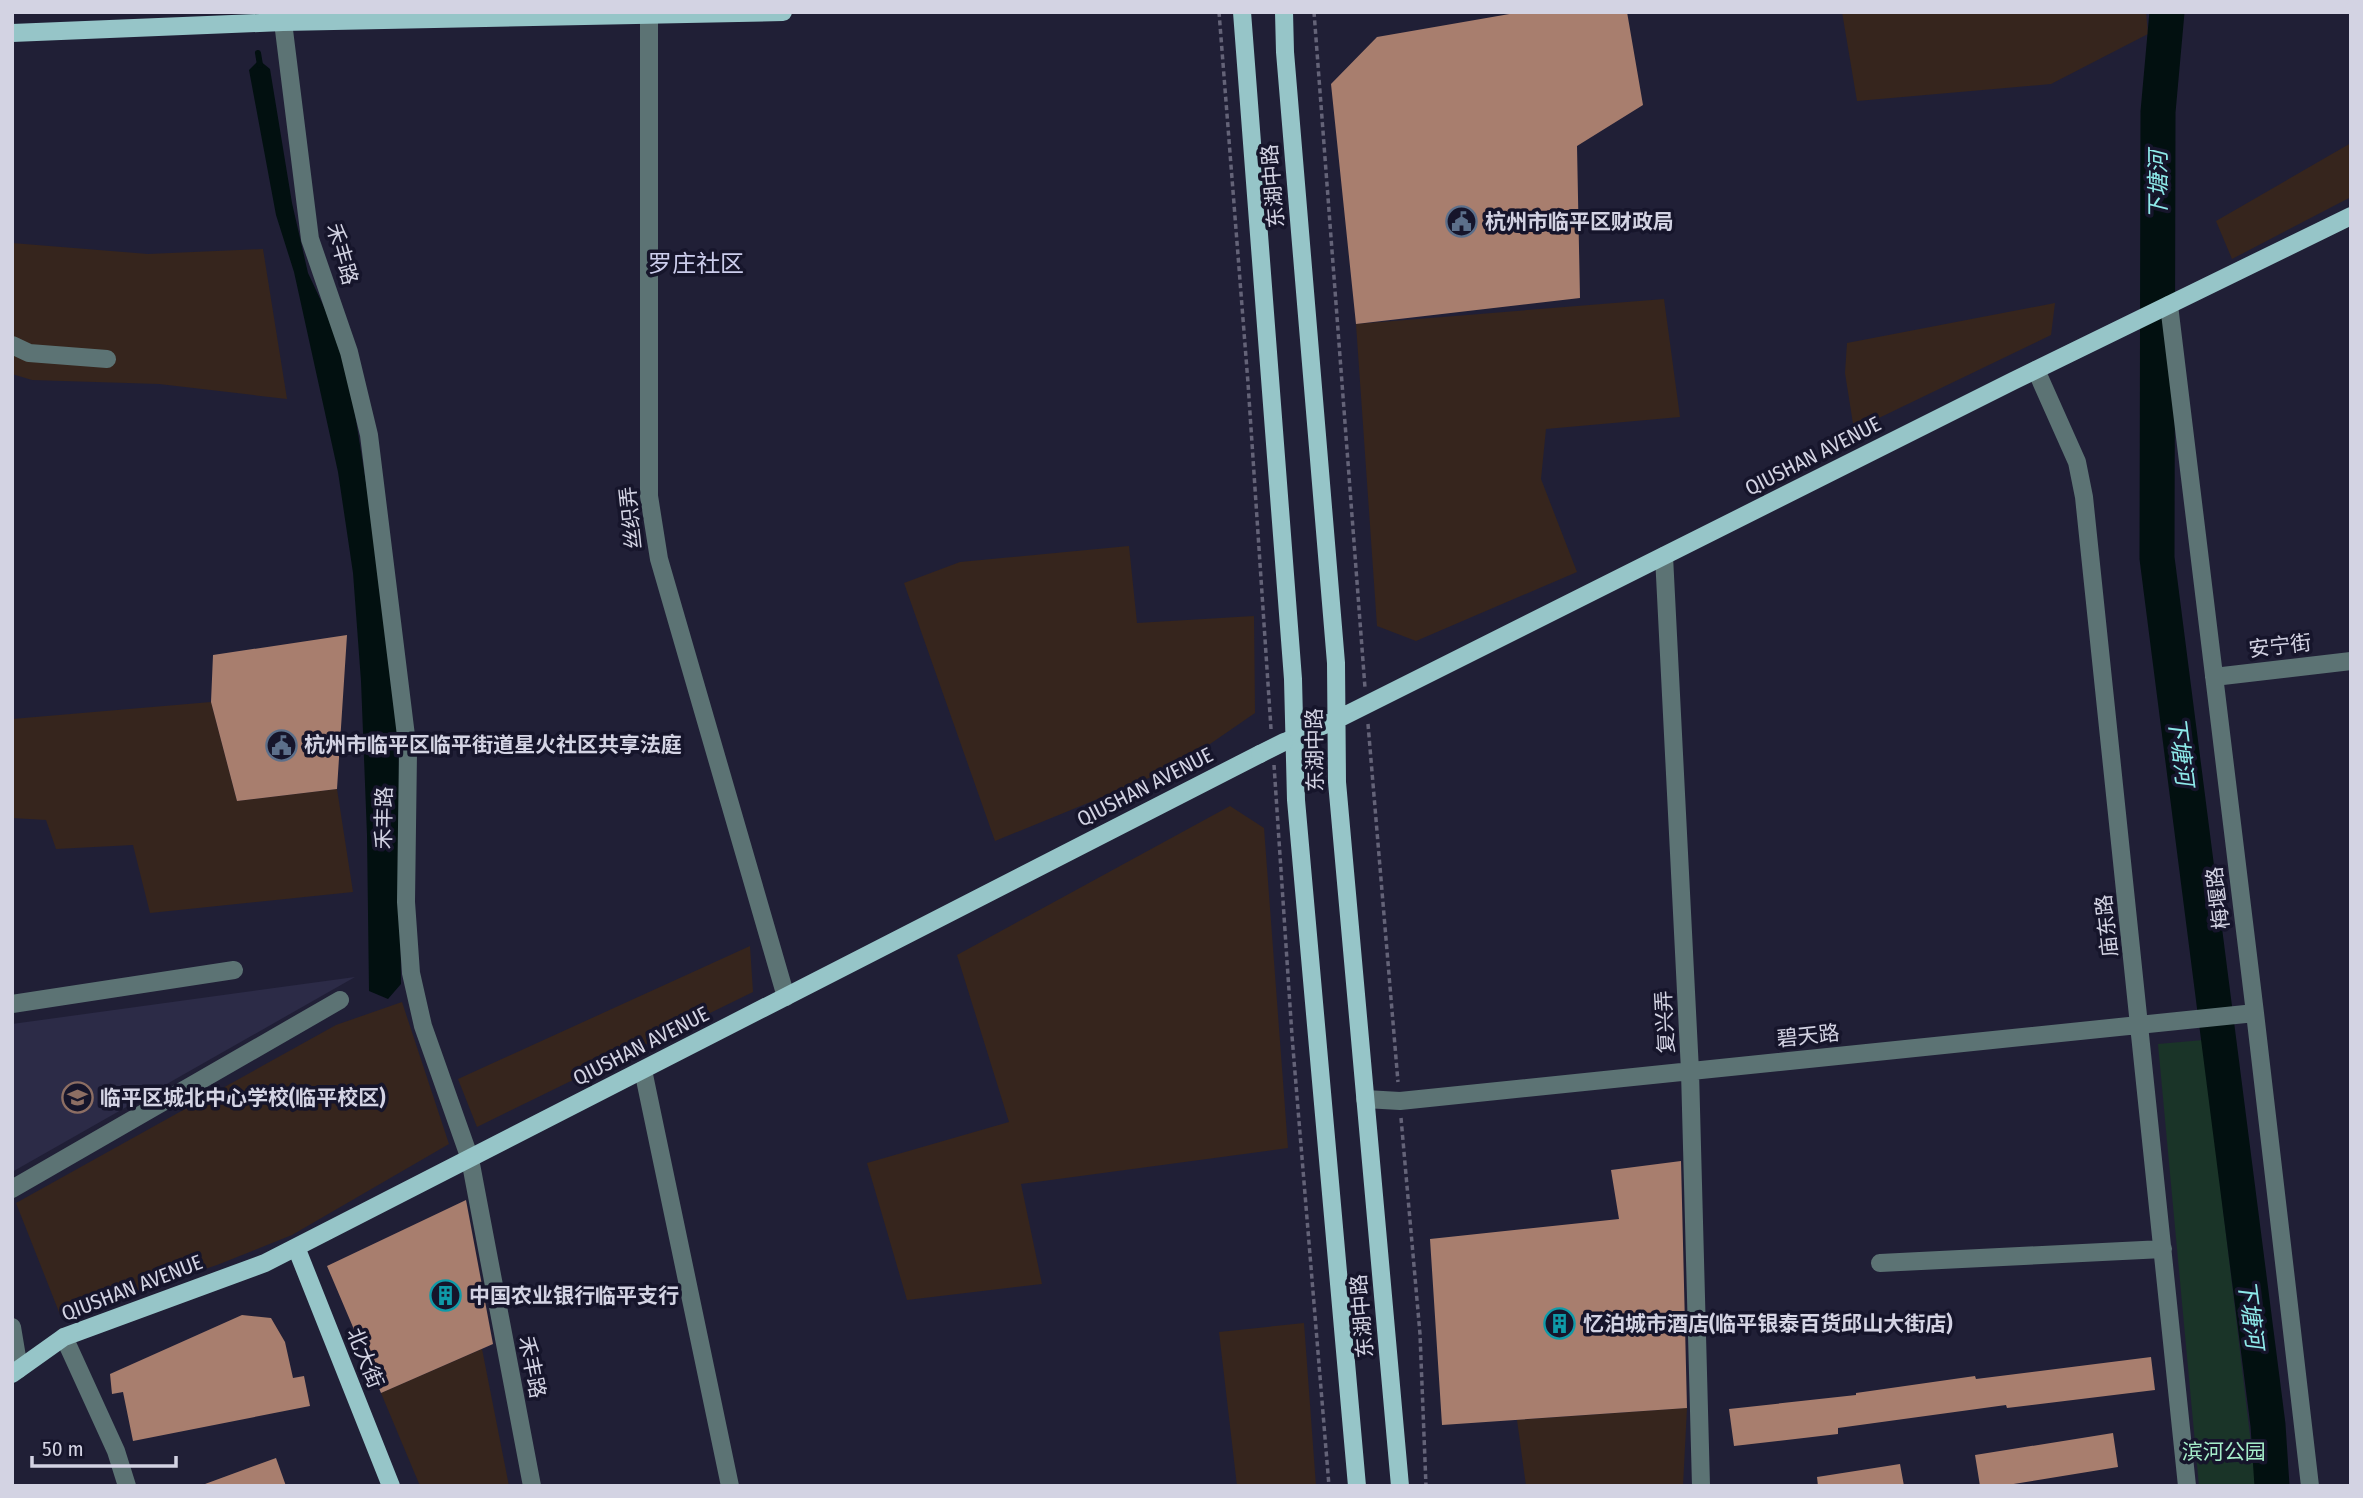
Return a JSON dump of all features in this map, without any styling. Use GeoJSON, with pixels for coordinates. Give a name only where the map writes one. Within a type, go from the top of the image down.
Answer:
{"type":"FeatureCollection","features":[{"type":"Feature","properties":{"kind":"main road"},"geometry":{"type":"LineString","coordinates":[[12,33],[283,22],[783,12]]}},
{"type":"Feature","properties":{"kind":"main road","name":"东湖中路"},"geometry":{"type":"LineString","coordinates":[[1242,12],[1293,679],[1289,739],[1357,1486]]}},
{"type":"Feature","properties":{"kind":"main road","name":"东湖中路"},"geometry":{"type":"LineString","coordinates":[[1284,12],[1286,66],[1336,663],[1337,782],[1400,1486]]}},
{"type":"Feature","properties":{"kind":"main road","name":"QIUSHAN AVENUE"},"geometry":{"type":"LineString","coordinates":[[15,1372],[64,1337],[265,1263],[296,1248],[1289,739],[1336,720],[2036,370],[2351,216]]}},
{"type":"Feature","properties":{"kind":"main road","name":"北大街"},"geometry":{"type":"LineString","coordinates":[[296,1248],[391,1486]]}},
{"type":"Feature","properties":{"kind":"street","name":"丝织弄"},"geometry":{"type":"LineString","coordinates":[[649,15],[649,496],[659,559],[786,996]]}},
{"type":"Feature","properties":{"kind":"street","name":"禾丰路"},"geometry":{"type":"LineString","coordinates":[[283,22],[310,239],[349,352],[369,435],[408,752],[406,902],[411,973],[423,1026],[470,1158],[532,1486]]}},
{"type":"Feature","properties":{"kind":"street","name":"梅堰路"},"geometry":{"type":"LineString","coordinates":[[2168,306],[2310,1486]]}},
{"type":"Feature","properties":{"kind":"street"},"geometry":{"type":"LineString","coordinates":[[12,345],[30,353],[107,359]]}},
{"type":"Feature","properties":{"kind":"street","name":"庙东路"},"geometry":{"type":"LineString","coordinates":[[2036,370],[2077,462],[2084,497],[2148,1024],[2163,1249],[2187,1486]]}},
{"type":"Feature","properties":{"kind":"street","name":"复兴弄"},"geometry":{"type":"LineString","coordinates":[[1664,556],[1690,1071],[1701,1486]]}},
{"type":"Feature","properties":{"kind":"street","name":"安宁街"},"geometry":{"type":"LineString","coordinates":[[2214,677],[2351,661]]}},
{"type":"Feature","properties":{"kind":"street"},"geometry":{"type":"LineString","coordinates":[[12,1004],[234,970]]}},
{"type":"Feature","properties":{"kind":"street"},"geometry":{"type":"LineString","coordinates":[[12,1189],[340,1000]]}},
{"type":"Feature","properties":{"kind":"street","name":"碧天路"},"geometry":{"type":"LineString","coordinates":[[1365,1099],[1400,1101],[2255,1013]]}},
{"type":"Feature","properties":{"kind":"street"},"geometry":{"type":"LineString","coordinates":[[643,1070],[730,1486]]}},
{"type":"Feature","properties":{"kind":"street"},"geometry":{"type":"LineString","coordinates":[[1880,1263],[2163,1249]]}},
{"type":"Feature","properties":{"kind":"street"},"geometry":{"type":"LineString","coordinates":[[12,1327],[15,1372]]}},
{"type":"Feature","properties":{"kind":"street"},"geometry":{"type":"LineString","coordinates":[[64,1337],[116,1451],[127,1486]]}},
{"type":"Feature","properties":{"kind":"path"},"geometry":{"type":"LineString","coordinates":[[1314,12],[1366,705],[1420,1334],[1426,1486]]}},
{"type":"Feature","properties":{"kind":"shaded area"},"geometry":{"type":"Polygon","coordinates":[[[1842,12],[2146,12],[2148,34],[2051,84],[1857,101],[1842,12]]]}},
{"type":"Feature","properties":{"kind":"shaded area"},"geometry":{"type":"Polygon","coordinates":[[[259,60],[270,69],[292,203],[308,273],[345,352],[398,682],[401,984],[388,999],[369,991],[367,835],[361,681],[353,573],[338,472],[294,272],[276,215],[249,70],[259,60]]]}},
{"type":"Feature","properties":{"kind":"shaded area"},"geometry":{"type":"Polygon","coordinates":[[[2351,143],[2351,197],[2232,259],[2216,221],[2351,143]]]}},
{"type":"Feature","properties":{"kind":"shaded area"},"geometry":{"type":"Polygon","coordinates":[[[12,243],[148,254],[263,249],[287,399],[159,384],[32,380],[12,374],[12,243]]]}},
{"type":"Feature","properties":{"kind":"shaded area"},"geometry":{"type":"Polygon","coordinates":[[[1664,299],[1680,417],[1546,429],[1541,479],[1577,572],[1416,641],[1377,626],[1356,324],[1664,299]]]}},
{"type":"Feature","properties":{"kind":"shaded area"},"geometry":{"type":"Polygon","coordinates":[[[2055,303],[2051,335],[1854,430],[1845,373],[1847,343],[2055,303]]]}},
{"type":"Feature","properties":{"kind":"shaded area"},"geometry":{"type":"Polygon","coordinates":[[[1129,546],[1137,623],[1254,616],[1255,713],[1178,766],[995,841],[904,583],[960,562],[1129,546]]]}},
{"type":"Feature","properties":{"kind":"shaded area"},"geometry":{"type":"Polygon","coordinates":[[[211,702],[237,801],[337,789],[353,892],[150,913],[133,845],[56,849],[46,820],[12,818],[12,719],[211,702]]]}},
{"type":"Feature","properties":{"kind":"shaded area"},"geometry":{"type":"Polygon","coordinates":[[[1230,806],[1264,828],[1288,1148],[1021,1184],[1042,1284],[907,1300],[867,1163],[1009,1122],[957,955],[1230,806]]]}},
{"type":"Feature","properties":{"kind":"shaded area"},"geometry":{"type":"Polygon","coordinates":[[[750,946],[753,992],[477,1127],[458,1079],[750,946]]]}},
{"type":"Feature","properties":{"kind":"shaded area","name":"临平区城北中心学校(临平校区)"},"geometry":{"type":"Polygon","coordinates":[[[355,977],[12,1172],[12,1024],[355,977]]]}},
{"type":"Feature","properties":{"kind":"shaded area"},"geometry":{"type":"Polygon","coordinates":[[[402,1002],[449,1144],[292,1235],[217,1265],[61,1317],[16,1203],[336,1025],[402,1002]]]}},
{"type":"Feature","properties":{"kind":"shaded area"},"geometry":{"type":"Polygon","coordinates":[[[1304,1323],[1316,1486],[1237,1486],[1219,1332],[1304,1323]]]}},
{"type":"Feature","properties":{"kind":"shaded area"},"geometry":{"type":"Polygon","coordinates":[[[482,1349],[509,1486],[420,1486],[381,1393],[482,1349]]]}},
{"type":"Feature","properties":{"kind":"shaded area"},"geometry":{"type":"Polygon","coordinates":[[[1687,1408],[1683,1486],[1526,1486],[1517,1420],[1687,1408]]]}},
{"type":"Feature","properties":{"kind":"green space","name":"滨河公园"},"geometry":{"type":"Polygon","coordinates":[[[2203,1040],[2256,1486],[2199,1486],[2158,1044],[2203,1040]]]}},
{"type":"Feature","properties":{"kind":"building","name":"杭州市临平区财政局"},"geometry":{"type":"Polygon","coordinates":[[[1521,12],[1627,12],[1643,105],[1577,146],[1580,298],[1356,324],[1331,84],[1377,37],[1521,12]]]}},
{"type":"Feature","properties":{"kind":"building","name":"杭州市临平区临平街道星火社区共享法庭"},"geometry":{"type":"Polygon","coordinates":[[[347,635],[337,789],[237,801],[211,702],[213,655],[347,635]]]}},
{"type":"Feature","properties":{"kind":"building","name":"忆泊城市酒店(临平银泰百货邱山大街店)"},"geometry":{"type":"Polygon","coordinates":[[[1681,1161],[1687,1408],[1442,1425],[1430,1239],[1619,1219],[1611,1170],[1681,1161]]]}},
{"type":"Feature","properties":{"kind":"building"},"geometry":{"type":"Polygon","coordinates":[[[466,1200],[493,1344],[381,1393],[327,1266],[466,1200]]]}},
{"type":"Feature","properties":{"kind":"building"},"geometry":{"type":"Polygon","coordinates":[[[242,1315],[271,1318],[285,1342],[293,1378],[304,1376],[310,1406],[133,1441],[123,1392],[112,1394],[110,1374],[242,1315]]]}},
{"type":"Feature","properties":{"kind":"building"},"geometry":{"type":"Polygon","coordinates":[[[2151,1357],[2155,1390],[2007,1408],[2006,1405],[1838,1428],[1838,1434],[1734,1446],[1729,1409],[1856,1395],[1975,1376],[1976,1379],[2151,1357]]]}},
{"type":"Feature","properties":{"kind":"building"},"geometry":{"type":"Polygon","coordinates":[[[2113,1433],[2118,1467],[2001,1486],[1980,1486],[1975,1455],[2113,1433]]]}},
{"type":"Feature","properties":{"kind":"building"},"geometry":{"type":"Polygon","coordinates":[[[276,1458],[286,1486],[205,1486],[205,1484],[276,1458]]]}},
{"type":"Feature","properties":{"kind":"building"},"geometry":{"type":"Polygon","coordinates":[[[1900,1464],[1904,1486],[1818,1486],[1817,1477],[1900,1464]]]}},
{"type":"Feature","properties":{"kind":"waterway","name":"下塘河"},"geometry":{"type":"LineString","coordinates":[[2167,12],[2158,112],[2157,558],[2268,1425],[2272,1486]]}},
{"type":"Feature","properties":{"kind":"waterway"},"geometry":{"type":"LineString","coordinates":[[258,53],[260,65]]}},
{"type":"Feature","properties":{"kind":"place","name":"杭州市临平区财政局"},"geometry":{"type":"Point","coordinates":[1462,222]}},
{"type":"Feature","properties":{"kind":"place","name":"杭州市临平区临平街道星火社区共享法庭"},"geometry":{"type":"Point","coordinates":[281,745]}},
{"type":"Feature","properties":{"kind":"place","name":"临平区城北中心学校(临平校区)"},"geometry":{"type":"Point","coordinates":[77,1098]}},
{"type":"Feature","properties":{"kind":"place","name":"中国农业银行临平支行"},"geometry":{"type":"Point","coordinates":[446,1296]}},
{"type":"Feature","properties":{"kind":"place","name":"忆泊城市酒店(临平银泰百货邱山大街店)"},"geometry":{"type":"Point","coordinates":[1560,1324]}},
{"type":"Feature","properties":{"kind":"district","name":"罗庄社区"},"geometry":{"type":"Point","coordinates":[696,264]}}]}
